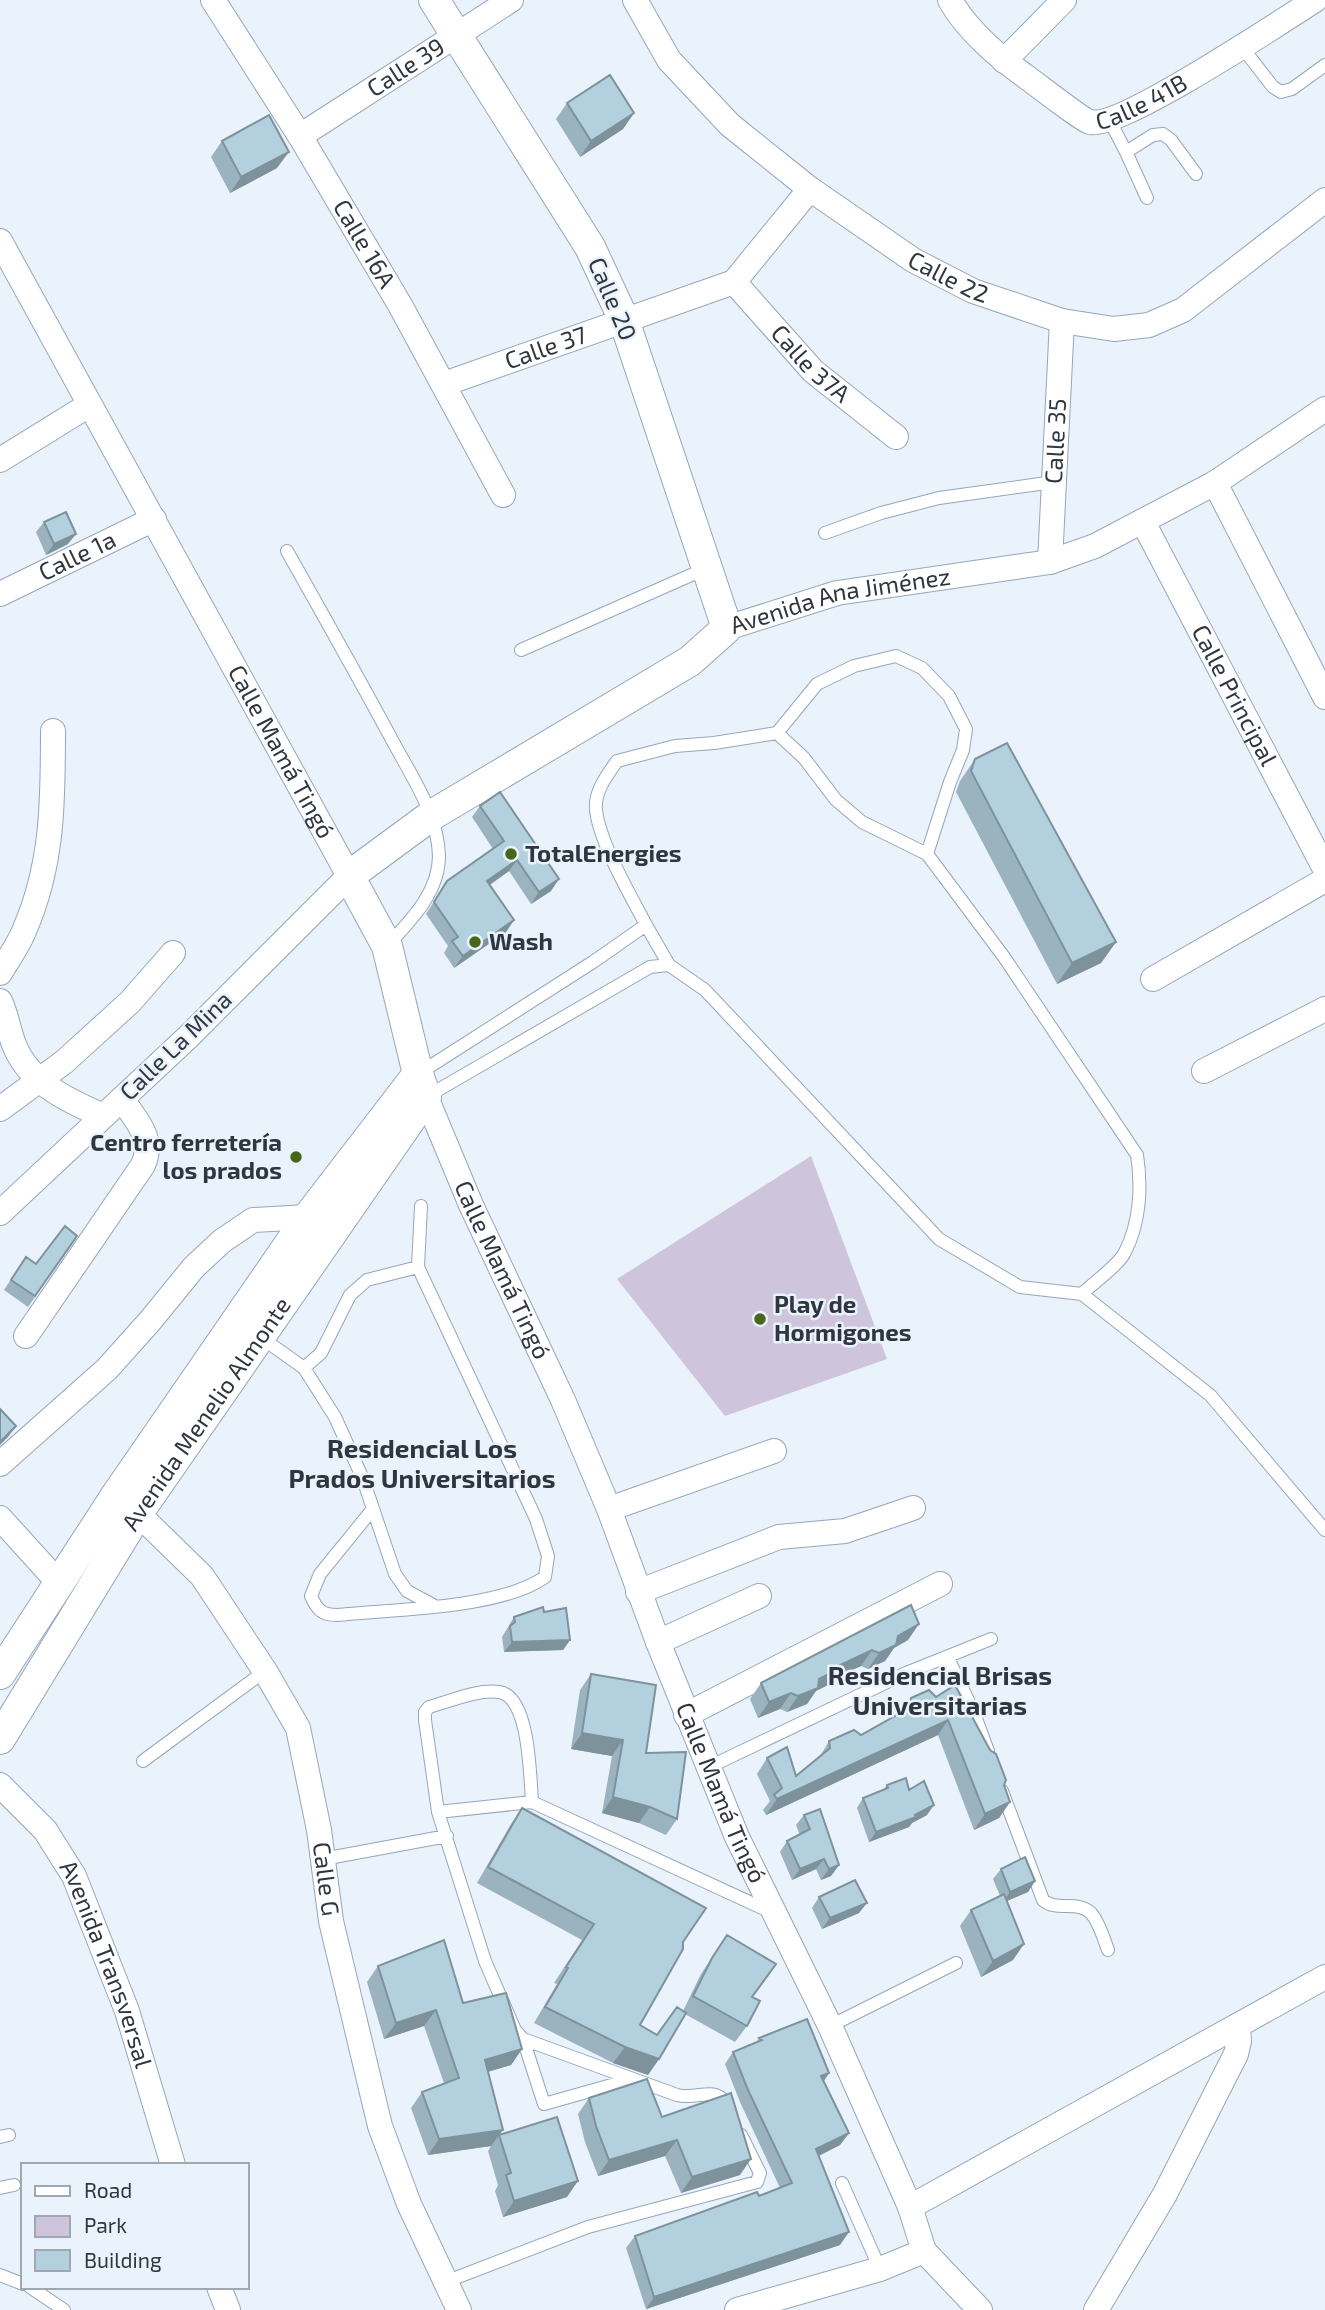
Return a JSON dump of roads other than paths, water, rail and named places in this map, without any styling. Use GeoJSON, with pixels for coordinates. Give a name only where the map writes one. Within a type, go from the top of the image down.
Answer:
{"type":"FeatureCollection","features":[{"type":"Feature","properties":{"kind":"street","name":"Calle 16A"},"geometry":{"type":"LineString","coordinates":[[213,0],[300,136],[400,305],[503,495]]}},
{"type":"Feature","properties":{"kind":"street","name":"Calle 20"},"geometry":{"type":"LineString","coordinates":[[434,0],[590,247],[624,320],[727,628]]}},
{"type":"Feature","properties":{"kind":"street","name":"Calle 39"},"geometry":{"type":"LineString","coordinates":[[300,136],[511,0]]}},
{"type":"Feature","properties":{"kind":"street","name":"Calle 22"},"geometry":{"type":"LineString","coordinates":[[635,0],[669,60],[730,125],[810,189],[913,260],[973,291],[1062,321],[1114,329],[1149,325],[1183,310],[1325,200]]}},
{"type":"Feature","properties":{"kind":"street","name":"Calle 41B"},"geometry":{"type":"LineString","coordinates":[[950,0],[958,15],[1004,61],[1090,122],[1110,121],[1216,64],[1315,0]]}},
{"type":"Feature","properties":{"kind":"street"},"geometry":{"type":"LineString","coordinates":[[1004,61],[1064,0]]}},
{"type":"Feature","properties":{"kind":"street"},"geometry":{"type":"LineString","coordinates":[[734,282],[810,189]]}},
{"type":"Feature","properties":{"kind":"street","name":"Calle Mamá Tingó"},"geometry":{"type":"LineString","coordinates":[[4,257],[154,519],[387,946],[422,1086],[471,1205],[564,1400],[609,1509],[686,1715],[737,1837],[830,2026],[910,2207],[924,2251],[980,2310]]}},
{"type":"Feature","properties":{"kind":"street","name":"Calle 37"},"geometry":{"type":"LineString","coordinates":[[444,384],[734,282]]}},
{"type":"Feature","properties":{"kind":"street","name":"Calle 37A"},"geometry":{"type":"LineString","coordinates":[[734,282],[813,371],[896,437]]}},
{"type":"Feature","properties":{"kind":"street","name":"Calle 35"},"geometry":{"type":"LineString","coordinates":[[1050,562],[1062,321]]}},
{"type":"Feature","properties":{"kind":"street"},"geometry":{"type":"LineString","coordinates":[[0,460],[89,405]]}},
{"type":"Feature","properties":{"kind":"street","name":"Avenida Ana Jiménez"},"geometry":{"type":"LineString","coordinates":[[349,876],[432,815],[690,661],[727,628],[837,593],[1050,562],[1095,546],[1215,483],[1325,409]]}},
{"type":"Feature","properties":{"kind":"street"},"geometry":{"type":"LineString","coordinates":[[1215,483],[1325,697]]}},
{"type":"Feature","properties":{"kind":"street","name":"Calle 1a"},"geometry":{"type":"LineString","coordinates":[[0,594],[154,519]]}},
{"type":"Feature","properties":{"kind":"street","name":"Calle Principal"},"geometry":{"type":"LineString","coordinates":[[1143,522],[1325,869]]}},
{"type":"Feature","properties":{"kind":"street"},"geometry":{"type":"LineString","coordinates":[[0,973],[23,934],[48,856],[53,731]]}},
{"type":"Feature","properties":{"kind":"street","name":"Calle La Mina"},"geometry":{"type":"LineString","coordinates":[[0,1213],[188,1037],[349,876]]}},
{"type":"Feature","properties":{"kind":"street"},"geometry":{"type":"LineString","coordinates":[[1153,979],[1325,880]]}},
{"type":"Feature","properties":{"kind":"street"},"geometry":{"type":"LineString","coordinates":[[0,1109],[64,1062],[130,1002],[173,953]]}},
{"type":"Feature","properties":{"kind":"street"},"geometry":{"type":"LineString","coordinates":[[0,1001],[15,1048],[26,1066],[73,1102],[103,1115]]}},
{"type":"Feature","properties":{"kind":"street"},"geometry":{"type":"LineString","coordinates":[[1204,1070],[1325,1009]]}},
{"type":"Feature","properties":{"kind":"street","name":"Avenida Menelio Almonte"},"geometry":{"type":"LineString","coordinates":[[0,1739],[128,1503],[307,1217],[422,1086]]}},
{"type":"Feature","properties":{"kind":"street","name":"Avenida Menelio Almonte"},"geometry":{"type":"LineString","coordinates":[[0,1674],[58,1583],[128,1503],[259,1336],[422,1086]]}},
{"type":"Feature","properties":{"kind":"street"},"geometry":{"type":"LineString","coordinates":[[26,1336],[143,1165],[149,1152],[148,1141],[122,1099]]}},
{"type":"Feature","properties":{"kind":"street"},"geometry":{"type":"LineString","coordinates":[[0,1464],[107,1369],[194,1266],[222,1241],[253,1220],[307,1217]]}},
{"type":"Feature","properties":{"kind":"street"},"geometry":{"type":"LineString","coordinates":[[609,1509],[774,1451]]}},
{"type":"Feature","properties":{"kind":"street","name":"Calle G"},"geometry":{"type":"LineString","coordinates":[[128,1503],[202,1576],[265,1671],[298,1728],[323,1859],[331,1922],[380,2126],[409,2204],[458,2310]]}},
{"type":"Feature","properties":{"kind":"street"},"geometry":{"type":"LineString","coordinates":[[638,1592],[779,1536],[845,1531],[913,1508]]}},
{"type":"Feature","properties":{"kind":"street"},"geometry":{"type":"LineString","coordinates":[[0,1518],[58,1583]]}},
{"type":"Feature","properties":{"kind":"street"},"geometry":{"type":"LineString","coordinates":[[686,1715],[940,1584]]}},
{"type":"Feature","properties":{"kind":"street"},"geometry":{"type":"LineString","coordinates":[[658,1642],[759,1596]]}},
{"type":"Feature","properties":{"kind":"street","name":"Avenida Transversal"},"geometry":{"type":"LineString","coordinates":[[0,1785],[45,1830],[74,1876],[127,2011],[172,2163]]}},
{"type":"Feature","properties":{"kind":"street"},"geometry":{"type":"LineString","coordinates":[[910,2207],[1325,1977]]}},
{"type":"Feature","properties":{"kind":"street"},"geometry":{"type":"LineString","coordinates":[[1096,2310],[1165,2194],[1236,2054],[1238,2026]]}},
{"type":"Feature","properties":{"kind":"street"},"geometry":{"type":"LineString","coordinates":[[737,2310],[880,2269],[924,2251]]}},
{"type":"Feature","properties":{"kind":"street"},"geometry":{"type":"LineString","coordinates":[[220,2289],[228,2310]]}},
{"type":"Feature","properties":{"kind":"lane"},"geometry":{"type":"LineString","coordinates":[[1242,47],[1273,87],[1281,92],[1292,89],[1325,65]]}},
{"type":"Feature","properties":{"kind":"lane"},"geometry":{"type":"LineString","coordinates":[[1110,121],[1147,198]]}},
{"type":"Feature","properties":{"kind":"lane"},"geometry":{"type":"LineString","coordinates":[[1126,152],[1153,135],[1163,134],[1171,140],[1196,174]]}},
{"type":"Feature","properties":{"kind":"lane"},"geometry":{"type":"LineString","coordinates":[[825,533],[881,513],[939,498],[1054,482]]}},
{"type":"Feature","properties":{"kind":"lane"},"geometry":{"type":"LineString","coordinates":[[287,551],[432,815],[439,856],[435,880],[418,913],[387,946]]}},
{"type":"Feature","properties":{"kind":"lane"},"geometry":{"type":"LineString","coordinates":[[521,650],[707,568]]}},
{"type":"Feature","properties":{"kind":"lane"},"geometry":{"type":"LineString","coordinates":[[927,854],[963,750],[966,729],[949,696],[922,668],[896,656],[854,666],[817,684],[777,733],[675,746],[617,761],[601,783],[595,808],[604,838],[646,925],[669,965],[705,990],[939,1239],[1020,1287],[1082,1294],[1210,1395],[1325,1530]]}},
{"type":"Feature","properties":{"kind":"lane"},"geometry":{"type":"LineString","coordinates":[[777,733],[804,758],[836,800],[862,822],[927,854],[1004,957],[1137,1155],[1141,1181],[1136,1219],[1125,1254],[1082,1294]]}},
{"type":"Feature","properties":{"kind":"lane"},"geometry":{"type":"LineString","coordinates":[[422,1086],[646,925]]}},
{"type":"Feature","properties":{"kind":"lane"},"geometry":{"type":"LineString","coordinates":[[422,1086],[650,967],[669,965]]}},
{"type":"Feature","properties":{"kind":"lane"},"geometry":{"type":"LineString","coordinates":[[372,1510],[320,1574],[311,1596],[322,1613],[337,1615],[460,1604],[533,1585],[545,1577],[548,1556],[536,1519],[418,1267],[421,1206]]}},
{"type":"Feature","properties":{"kind":"lane"},"geometry":{"type":"LineString","coordinates":[[304,1368],[321,1353],[350,1295],[367,1280],[418,1267]]}},
{"type":"Feature","properties":{"kind":"lane"},"geometry":{"type":"LineString","coordinates":[[259,1336],[304,1368],[335,1417],[363,1479],[395,1574],[407,1591],[434,1605]]}},
{"type":"Feature","properties":{"kind":"lane"},"geometry":{"type":"LineString","coordinates":[[709,1767],[906,1673],[991,1639]]}},
{"type":"Feature","properties":{"kind":"lane"},"geometry":{"type":"LineString","coordinates":[[948,1658],[974,1713],[1043,1900],[1051,1905],[1088,1911],[1093,1915],[1108,1950]]}},
{"type":"Feature","properties":{"kind":"lane"},"geometry":{"type":"LineString","coordinates":[[143,1761],[265,1671]]}},
{"type":"Feature","properties":{"kind":"lane"},"geometry":{"type":"LineString","coordinates":[[532,1802],[524,1726],[511,1697],[502,1692],[485,1692],[429,1707],[425,1713],[438,1812],[485,1961],[515,2030],[523,2039],[544,2104],[634,2079]]}},
{"type":"Feature","properties":{"kind":"lane"},"geometry":{"type":"LineString","coordinates":[[438,1812],[532,1802],[776,1914]]}},
{"type":"Feature","properties":{"kind":"lane"},"geometry":{"type":"LineString","coordinates":[[323,1859],[447,1836]]}},
{"type":"Feature","properties":{"kind":"lane"},"geometry":{"type":"LineString","coordinates":[[830,2026],[956,1963]]}},
{"type":"Feature","properties":{"kind":"lane"},"geometry":{"type":"LineString","coordinates":[[445,2282],[588,2227],[757,2182],[760,2174],[724,2098],[713,2093],[685,2097],[523,2039]]}},
{"type":"Feature","properties":{"kind":"lane"},"geometry":{"type":"LineString","coordinates":[[842,2183],[880,2269]]}},
{"type":"Feature","properties":{"kind":"lane"},"geometry":{"type":"LineString","coordinates":[[0,2188],[14,2185]]}},
{"type":"Feature","properties":{"kind":"lane"},"geometry":{"type":"LineString","coordinates":[[0,2275],[21,2283]]}},
{"type":"Feature","properties":{"kind":"lane"},"geometry":{"type":"LineString","coordinates":[[33,2289],[64,2310]]}},
{"type":"Feature","properties":{"kind":"place","name":"TotalEnergies"},"geometry":{"type":"Point","coordinates":[511,854]}},
{"type":"Feature","properties":{"kind":"place","name":"Wash"},"geometry":{"type":"Point","coordinates":[475,942]}},
{"type":"Feature","properties":{"kind":"place","name":"Centro ferretería los prados"},"geometry":{"type":"Point","coordinates":[296,1157]}},
{"type":"Feature","properties":{"kind":"place","name":"Play de Hormigones"},"geometry":{"type":"Point","coordinates":[760,1319]}},
{"type":"Feature","properties":{"kind":"district","name":"Residencial Los Prados Universitarios"},"geometry":{"type":"Point","coordinates":[422,1464]}},
{"type":"Feature","properties":{"kind":"district","name":"Residencial Brisas Universitarias"},"geometry":{"type":"Point","coordinates":[940,1691]}}]}
